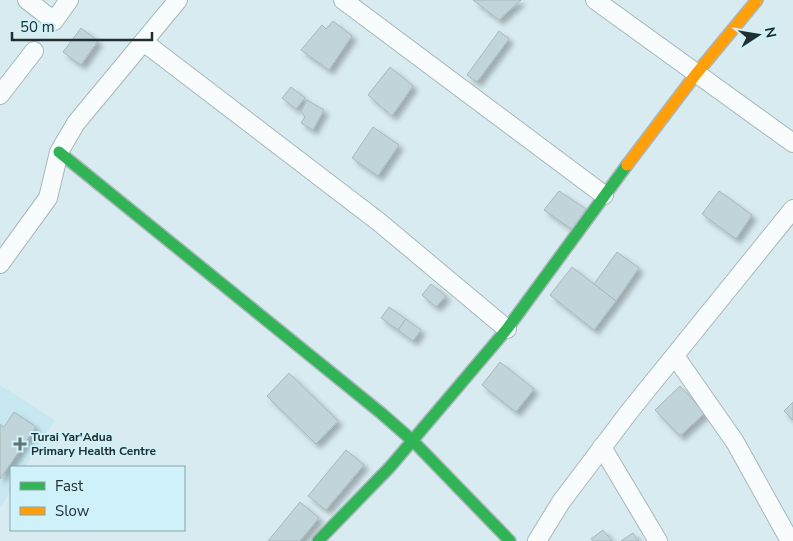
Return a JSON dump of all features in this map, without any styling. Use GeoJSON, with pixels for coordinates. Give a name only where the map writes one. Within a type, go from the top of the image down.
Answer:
{"type":"FeatureCollection","features":[{"type":"Feature","properties":{"kind":"street"},"geometry":{"type":"LineString","coordinates":[[27,0],[54,21],[69,0]]}},
{"type":"Feature","properties":{"kind":"street"},"geometry":{"type":"LineString","coordinates":[[0,264],[48,198],[59,152],[76,123],[92,102],[145,43],[178,0]]}},
{"type":"Feature","properties":{"kind":"street"},"geometry":{"type":"LineString","coordinates":[[343,0],[604,195]]}},
{"type":"Feature","properties":{"kind":"street"},"geometry":{"type":"LineString","coordinates":[[595,0],[793,143]]}},
{"type":"Feature","properties":{"kind":"street"},"geometry":{"type":"LineString","coordinates":[[318,541],[413,441],[508,329],[604,195],[696,74],[756,0]]}},
{"type":"Feature","properties":{"kind":"street"},"geometry":{"type":"LineString","coordinates":[[145,43],[379,222],[508,329]]}},
{"type":"Feature","properties":{"kind":"street"},"geometry":{"type":"LineString","coordinates":[[0,95],[34,51]]}},
{"type":"Feature","properties":{"kind":"street"},"geometry":{"type":"LineString","coordinates":[[59,152],[413,441],[510,541]]}},
{"type":"Feature","properties":{"kind":"street"},"geometry":{"type":"LineString","coordinates":[[537,541],[561,502],[602,448],[793,209]]}},
{"type":"Feature","properties":{"kind":"street"},"geometry":{"type":"LineString","coordinates":[[675,356],[736,442],[790,541]]}},
{"type":"Feature","properties":{"kind":"street"},"geometry":{"type":"LineString","coordinates":[[602,448],[658,541]]}},
{"type":"Feature","properties":{"kind":"shaded area","name":"Turai Yar'Adua Primary Health Centre"},"geometry":{"type":"Polygon","coordinates":[[[0,385],[55,420],[26,466],[10,466],[10,492],[0,508],[0,385]]]}},
{"type":"Feature","properties":{"kind":"building"},"geometry":{"type":"Polygon","coordinates":[[[473,0],[521,0],[499,20],[473,0]]]}},
{"type":"Feature","properties":{"kind":"building"},"geometry":{"type":"Polygon","coordinates":[[[333,21],[352,36],[329,70],[301,50],[322,25],[326,29],[333,21]]]}},
{"type":"Feature","properties":{"kind":"building"},"geometry":{"type":"Polygon","coordinates":[[[81,28],[98,41],[81,65],[63,52],[81,28]]]}},
{"type":"Feature","properties":{"kind":"building"},"geometry":{"type":"Polygon","coordinates":[[[499,31],[509,39],[477,82],[467,75],[499,31]]]}},
{"type":"Feature","properties":{"kind":"building"},"geometry":{"type":"Polygon","coordinates":[[[390,67],[413,86],[392,116],[368,95],[390,67]]]}},
{"type":"Feature","properties":{"kind":"building"},"geometry":{"type":"Polygon","coordinates":[[[291,87],[305,98],[296,109],[282,98],[291,87]]]}},
{"type":"Feature","properties":{"kind":"building"},"geometry":{"type":"Polygon","coordinates":[[[307,100],[324,110],[313,130],[301,123],[305,117],[301,112],[307,100]]]}},
{"type":"Feature","properties":{"kind":"building"},"geometry":{"type":"Polygon","coordinates":[[[373,127],[399,145],[378,176],[352,158],[373,127]]]}},
{"type":"Feature","properties":{"kind":"building"},"geometry":{"type":"Polygon","coordinates":[[[559,191],[586,209],[573,230],[544,210],[559,191]]]}},
{"type":"Feature","properties":{"kind":"building"},"geometry":{"type":"Polygon","coordinates":[[[719,191],[752,215],[736,239],[702,214],[719,191]]]}},
{"type":"Feature","properties":{"kind":"building"},"geometry":{"type":"Polygon","coordinates":[[[617,252],[639,268],[616,301],[594,284],[617,252]]]}},
{"type":"Feature","properties":{"kind":"building"},"geometry":{"type":"Polygon","coordinates":[[[572,267],[616,301],[594,330],[550,295],[572,267]]]}},
{"type":"Feature","properties":{"kind":"building"},"geometry":{"type":"Polygon","coordinates":[[[431,284],[446,296],[436,307],[422,295],[431,284]]]}},
{"type":"Feature","properties":{"kind":"building"},"geometry":{"type":"Polygon","coordinates":[[[389,307],[406,319],[398,330],[381,318],[389,307]]]}},
{"type":"Feature","properties":{"kind":"building"},"geometry":{"type":"Polygon","coordinates":[[[406,319],[421,330],[413,341],[398,330],[406,319]]]}},
{"type":"Feature","properties":{"kind":"building"},"geometry":{"type":"Polygon","coordinates":[[[500,362],[534,389],[516,412],[482,385],[500,362]]]}},
{"type":"Feature","properties":{"kind":"building"},"geometry":{"type":"Polygon","coordinates":[[[289,373],[338,421],[316,444],[267,396],[289,373]]]}},
{"type":"Feature","properties":{"kind":"building"},"geometry":{"type":"Polygon","coordinates":[[[680,386],[705,413],[680,436],[655,410],[680,386]]]}},
{"type":"Feature","properties":{"kind":"building"},"geometry":{"type":"Polygon","coordinates":[[[793,402],[793,420],[784,411],[793,402]]]}},
{"type":"Feature","properties":{"kind":"building"},"geometry":{"type":"Polygon","coordinates":[[[14,412],[36,427],[0,479],[0,424],[4,427],[14,412]]]}},
{"type":"Feature","properties":{"kind":"building"},"geometry":{"type":"Polygon","coordinates":[[[346,450],[364,465],[326,510],[308,496],[346,450]]]}},
{"type":"Feature","properties":{"kind":"building"},"geometry":{"type":"Polygon","coordinates":[[[300,502],[319,518],[300,541],[268,541],[300,502]]]}},
{"type":"Feature","properties":{"kind":"building"},"geometry":{"type":"Polygon","coordinates":[[[603,530],[612,541],[593,541],[591,539],[603,530]]]}},
{"type":"Feature","properties":{"kind":"building"},"geometry":{"type":"Polygon","coordinates":[[[633,533],[639,541],[621,541],[633,533]]]}},
{"type":"Feature","properties":{"kind":"traffic: fast"},"geometry":{"type":"LineString","coordinates":[[59,152],[381,413],[413,441],[510,541]]}},
{"type":"Feature","properties":{"kind":"traffic: fast"},"geometry":{"type":"LineString","coordinates":[[318,541],[390,467],[507,329],[627,165]]}},
{"type":"Feature","properties":{"kind":"traffic: slow"},"geometry":{"type":"LineString","coordinates":[[627,165],[696,74],[757,0]]}},
{"type":"Feature","properties":{"kind":"place","name":"Turai Yar'Adua Primary Health Centre"},"geometry":{"type":"Point","coordinates":[20,444]}}]}
